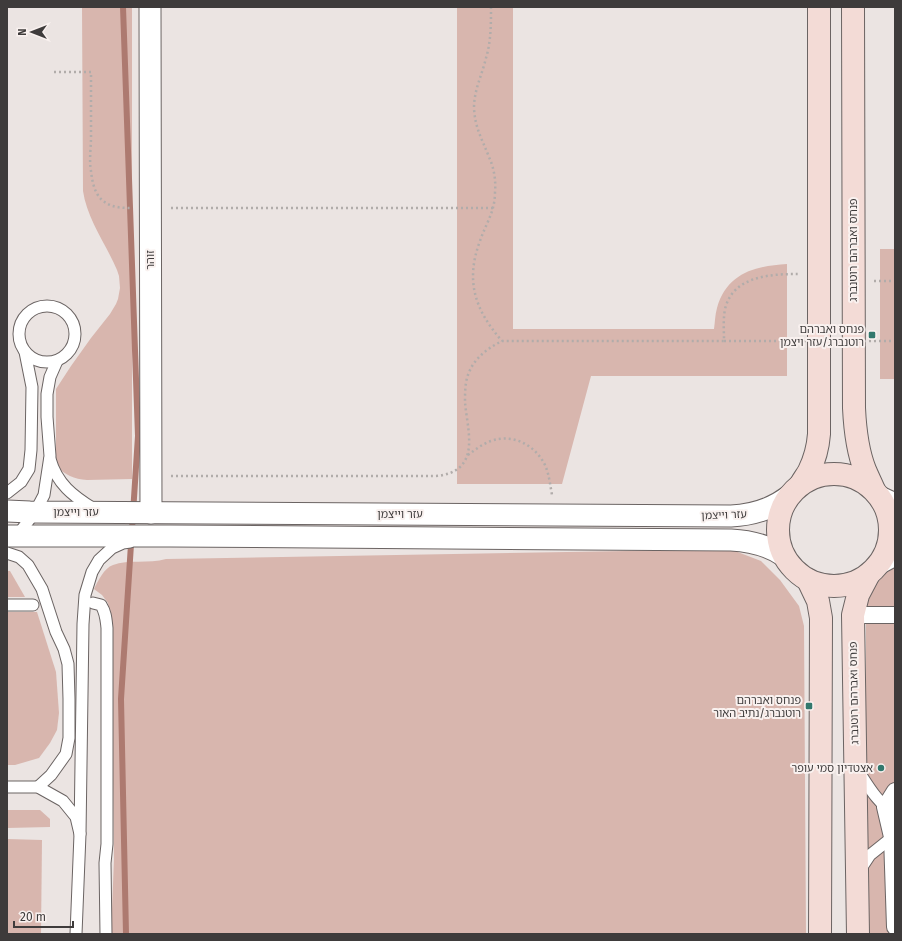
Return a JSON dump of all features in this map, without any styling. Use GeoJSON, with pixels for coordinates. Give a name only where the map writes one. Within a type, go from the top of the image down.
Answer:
{"type":"FeatureCollection","features":[{"type":"Feature","properties":{"kind":"main road"},"geometry":{"type":"LineString","coordinates":[[795,490],[808,480],[825,474],[844,474],[860,480],[883,497],[884,504],[888,512],[891,530],[888,548],[881,565],[852,584],[834,586],[816,584],[794,570],[784,556],[779,539],[779,521],[784,504],[808,472],[815,458],[818,440],[818,7]]}},
{"type":"Feature","properties":{"kind":"main road","name":"פנחס ואברהם רוטנברג"},"geometry":{"type":"LineString","coordinates":[[853,7],[854,408],[856,436],[865,470],[883,497]]}},
{"type":"Feature","properties":{"kind":"main road","name":"פנחס ואברהם רוטנברג"},"geometry":{"type":"LineString","coordinates":[[858,934],[854,615],[858,595],[881,565]]}},
{"type":"Feature","properties":{"kind":"main road"},"geometry":{"type":"LineString","coordinates":[[808,580],[818,601],[821,618],[820,934]]}},
{"type":"Feature","properties":{"kind":"street","name":"זוהר"},"geometry":{"type":"LineString","coordinates":[[150,7],[150,513]]}},
{"type":"Feature","properties":{"kind":"street","name":"עזר וייצמן"},"geometry":{"type":"LineString","coordinates":[[7,511],[731,516],[761,512],[772,507],[795,490]]}},
{"type":"Feature","properties":{"kind":"street"},"geometry":{"type":"LineString","coordinates":[[10,542],[170,536],[737,540],[760,544],[775,550],[784,556]]}},
{"type":"Feature","properties":{"kind":"street"},"geometry":{"type":"LineString","coordinates":[[854,615],[895,615]]}},
{"type":"Feature","properties":{"kind":"street"},"geometry":{"type":"LineString","coordinates":[[895,791],[890,810],[894,836],[895,927]]}},
{"type":"Feature","properties":{"kind":"lane"},"geometry":{"type":"LineString","coordinates":[[7,493],[21,482],[29,469],[31,450],[32,387],[25,352],[20,343],[19,334],[21,324],[26,316],[33,310],[50,306],[58,308],[70,318],[75,333],[74,342],[65,356],[57,361],[49,363],[40,362],[25,352]]}},
{"type":"Feature","properties":{"kind":"lane"},"geometry":{"type":"LineString","coordinates":[[57,361],[50,377],[47,394],[50,456],[53,469],[60,482],[78,499],[100,512]]}},
{"type":"Feature","properties":{"kind":"lane"},"geometry":{"type":"LineString","coordinates":[[38,786],[51,775],[66,754],[69,738],[68,664],[42,589],[28,565],[19,557],[10,542],[36,512],[44,496],[50,456]]}},
{"type":"Feature","properties":{"kind":"lane"},"geometry":{"type":"LineString","coordinates":[[76,934],[80,834],[83,624],[85,595],[92,572],[99,560],[112,548],[122,543],[170,536]]}},
{"type":"Feature","properties":{"kind":"lane"},"geometry":{"type":"LineString","coordinates":[[92,603],[101,605],[106,617],[107,628],[107,844],[105,863],[106,934]]}},
{"type":"Feature","properties":{"kind":"lane"},"geometry":{"type":"LineString","coordinates":[[7,605],[33,605]]}},
{"type":"Feature","properties":{"kind":"lane"},"geometry":{"type":"LineString","coordinates":[[855,766],[872,792],[890,810]]}},
{"type":"Feature","properties":{"kind":"lane"},"geometry":{"type":"LineString","coordinates":[[7,787],[38,786],[63,801],[76,817],[80,834]]}},
{"type":"Feature","properties":{"kind":"lane"},"geometry":{"type":"LineString","coordinates":[[857,875],[870,855],[894,836]]}},
{"type":"Feature","properties":{"kind":"lane"},"geometry":{"type":"LineString","coordinates":[[96,883],[101,875],[105,863]]}},
{"type":"Feature","properties":{"kind":"lane"},"geometry":{"type":"LineString","coordinates":[[96,896],[102,903],[106,915]]}},
{"type":"Feature","properties":{"kind":"path"},"geometry":{"type":"LineString","coordinates":[[490,7],[488,49],[476,90],[474,106],[477,130],[489,157],[494,176],[495,194],[488,225],[480,240],[476,254],[473,267],[473,279],[474,290],[482,312],[494,332],[502,341]]}},
{"type":"Feature","properties":{"kind":"path"},"geometry":{"type":"LineString","coordinates":[[54,72],[90,72],[90,169],[98,195],[110,205],[125,208],[493,208]]}},
{"type":"Feature","properties":{"kind":"path"},"geometry":{"type":"LineString","coordinates":[[724,341],[726,309],[730,298],[736,289],[745,282],[756,278],[783,274],[818,276]]}},
{"type":"Feature","properties":{"kind":"path"},"geometry":{"type":"LineString","coordinates":[[150,476],[430,476],[443,475],[452,472],[459,468],[464,462],[467,456],[470,440],[465,400],[467,378],[479,357],[502,341],[895,341]]}},
{"type":"Feature","properties":{"kind":"path"},"geometry":{"type":"LineString","coordinates":[[467,456],[478,447],[491,441],[505,438],[517,440],[528,445],[538,453],[545,465],[550,479],[552,515]]}},
{"type":"Feature","properties":{"kind":"shaded area"},"geometry":{"type":"Polygon","coordinates":[[[82,7],[132,7],[132,479],[87,480],[74,478],[56,466],[56,389],[91,338],[110,314],[118,299],[120,288],[117,270],[88,212],[83,191],[82,7]]]}},
{"type":"Feature","properties":{"kind":"shaded area"},"geometry":{"type":"Polygon","coordinates":[[[457,7],[513,7],[513,329],[714,329],[716,311],[722,296],[735,279],[753,270],[787,264],[787,376],[591,376],[562,484],[457,484],[457,7]]]}},
{"type":"Feature","properties":{"kind":"shaded area"},"geometry":{"type":"Polygon","coordinates":[[[880,249],[895,249],[895,379],[880,379],[880,249]]]}},
{"type":"Feature","properties":{"kind":"shaded area"},"geometry":{"type":"Polygon","coordinates":[[[685,550],[735,551],[761,561],[780,580],[799,606],[804,626],[806,934],[111,934],[114,859],[110,621],[108,603],[102,595],[94,589],[107,569],[119,563],[166,559],[685,550]]]}},
{"type":"Feature","properties":{"kind":"shaded area","name":"אצטדיון סמי עופר"},"geometry":{"type":"Polygon","coordinates":[[[895,561],[895,934],[866,934],[866,602],[875,580],[895,561]]]}},
{"type":"Feature","properties":{"kind":"shaded area"},"geometry":{"type":"Polygon","coordinates":[[[7,571],[10,571],[25,597],[7,597],[7,571]]]}},
{"type":"Feature","properties":{"kind":"shaded area"},"geometry":{"type":"Polygon","coordinates":[[[7,612],[37,612],[56,672],[59,713],[57,730],[39,758],[15,765],[7,765],[7,612]]]}},
{"type":"Feature","properties":{"kind":"shaded area"},"geometry":{"type":"Polygon","coordinates":[[[7,810],[40,810],[50,819],[50,827],[7,828],[7,810]]]}},
{"type":"Feature","properties":{"kind":"shaded area"},"geometry":{"type":"Polygon","coordinates":[[[7,839],[42,840],[41,934],[7,934],[7,839]]]}},
{"type":"Feature","properties":{"kind":"waterway"},"geometry":{"type":"LineString","coordinates":[[123,7],[138,436],[121,699],[126,934]]}},
{"type":"Feature","properties":{"kind":"place","name":"פנחס ואברהם רוטנברג/עזר ויצמן"},"geometry":{"type":"Point","coordinates":[872,335]}},
{"type":"Feature","properties":{"kind":"place","name":"פנחס ואברהם רוטנברג/נתיב האור"},"geometry":{"type":"Point","coordinates":[809,706]}},
{"type":"Feature","properties":{"kind":"place","name":"אצטדיון סמי עופר"},"geometry":{"type":"Point","coordinates":[881,768]}}]}
